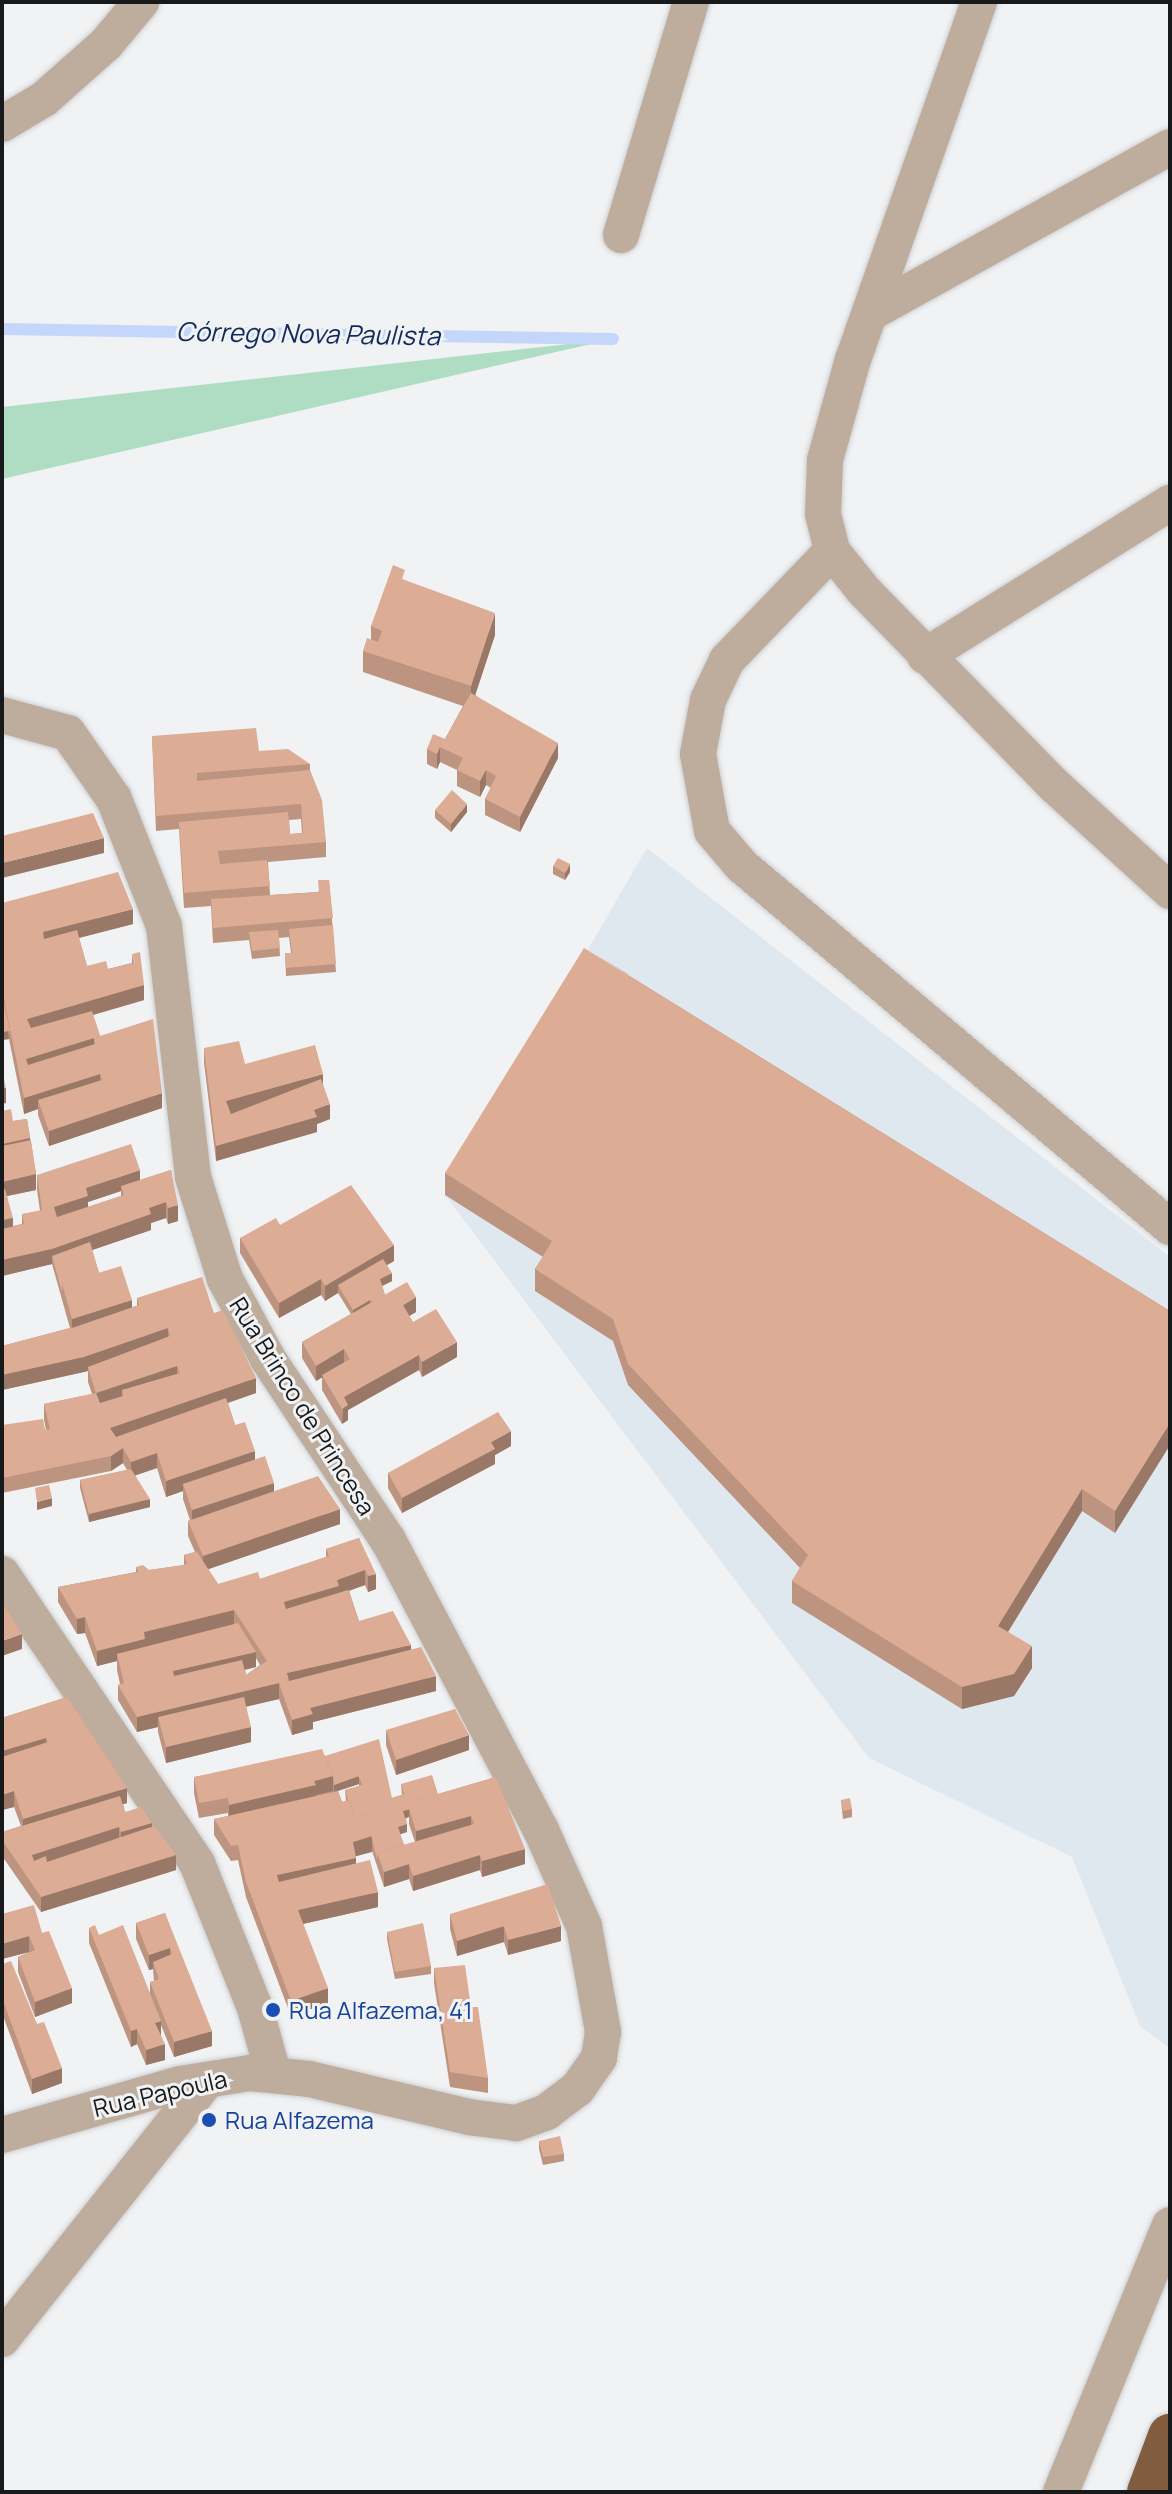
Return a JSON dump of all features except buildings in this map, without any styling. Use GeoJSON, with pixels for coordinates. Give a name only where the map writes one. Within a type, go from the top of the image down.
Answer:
{"type":"FeatureCollection","features":[{"type":"Feature","properties":{"kind":"highway"},"geometry":{"type":"LineString","coordinates":[[1149,2492],[1170,2436]]}},
{"type":"Feature","properties":{"kind":"street"},"geometry":{"type":"LineString","coordinates":[[2,124],[75,71],[141,2]]}},
{"type":"Feature","properties":{"kind":"street"},"geometry":{"type":"LineString","coordinates":[[621,235],[691,2]]}},
{"type":"Feature","properties":{"kind":"street"},"geometry":{"type":"LineString","coordinates":[[979,2],[874,311],[853,359],[825,460],[823,514],[832,551],[925,656],[1156,857],[1170,891]]}},
{"type":"Feature","properties":{"kind":"street"},"geometry":{"type":"LineString","coordinates":[[874,311],[1170,147]]}},
{"type":"Feature","properties":{"kind":"street"},"geometry":{"type":"LineString","coordinates":[[925,656],[1170,503]]}},
{"type":"Feature","properties":{"kind":"street"},"geometry":{"type":"LineString","coordinates":[[832,551],[727,660],[708,700],[698,754],[712,831],[742,866],[1170,1227]]}},
{"type":"Feature","properties":{"kind":"street","name":"Rua Brinco de Princesa"},"geometry":{"type":"LineString","coordinates":[[2,715],[68,733],[102,777],[133,843],[164,926],[193,1177],[225,1279],[268,1359],[388,1540],[568,1884],[584,1926],[601,1999],[603,2032],[589,2076]]}},
{"type":"Feature","properties":{"kind":"street"},"geometry":{"type":"LineString","coordinates":[[2,1574],[197,1863],[250,1995],[273,2073]]}},
{"type":"Feature","properties":{"kind":"street","name":"Rua Papoula"},"geometry":{"type":"LineString","coordinates":[[2,2135],[207,2080],[273,2073],[516,2123],[547,2112],[589,2076]]}},
{"type":"Feature","properties":{"kind":"street"},"geometry":{"type":"LineString","coordinates":[[2,2339],[207,2080]]}},
{"type":"Feature","properties":{"kind":"street"},"geometry":{"type":"LineString","coordinates":[[1061,2492],[1170,2225]]}},
{"type":"Feature","properties":{"kind":"shaded area"},"geometry":{"type":"Polygon","coordinates":[[[647,848],[1170,1257],[1170,2049],[1140,2026],[1072,1857],[869,1758],[445,1195],[647,848]]]}},
{"type":"Feature","properties":{"kind":"green space"},"geometry":{"type":"Polygon","coordinates":[[[613,339],[2,479],[2,407],[613,339]]]}},
{"type":"Feature","properties":{"kind":"waterway","name":"Córrego Nova Paulista"},"geometry":{"type":"LineString","coordinates":[[2,329],[613,339]]}},
{"type":"Feature","properties":{"kind":"place","name":"Rua Alfazema, 41"},"geometry":{"type":"Point","coordinates":[273,2010]}},
{"type":"Feature","properties":{"kind":"place","name":"Rua Alfazema"},"geometry":{"type":"Point","coordinates":[209,2120]}}]}
